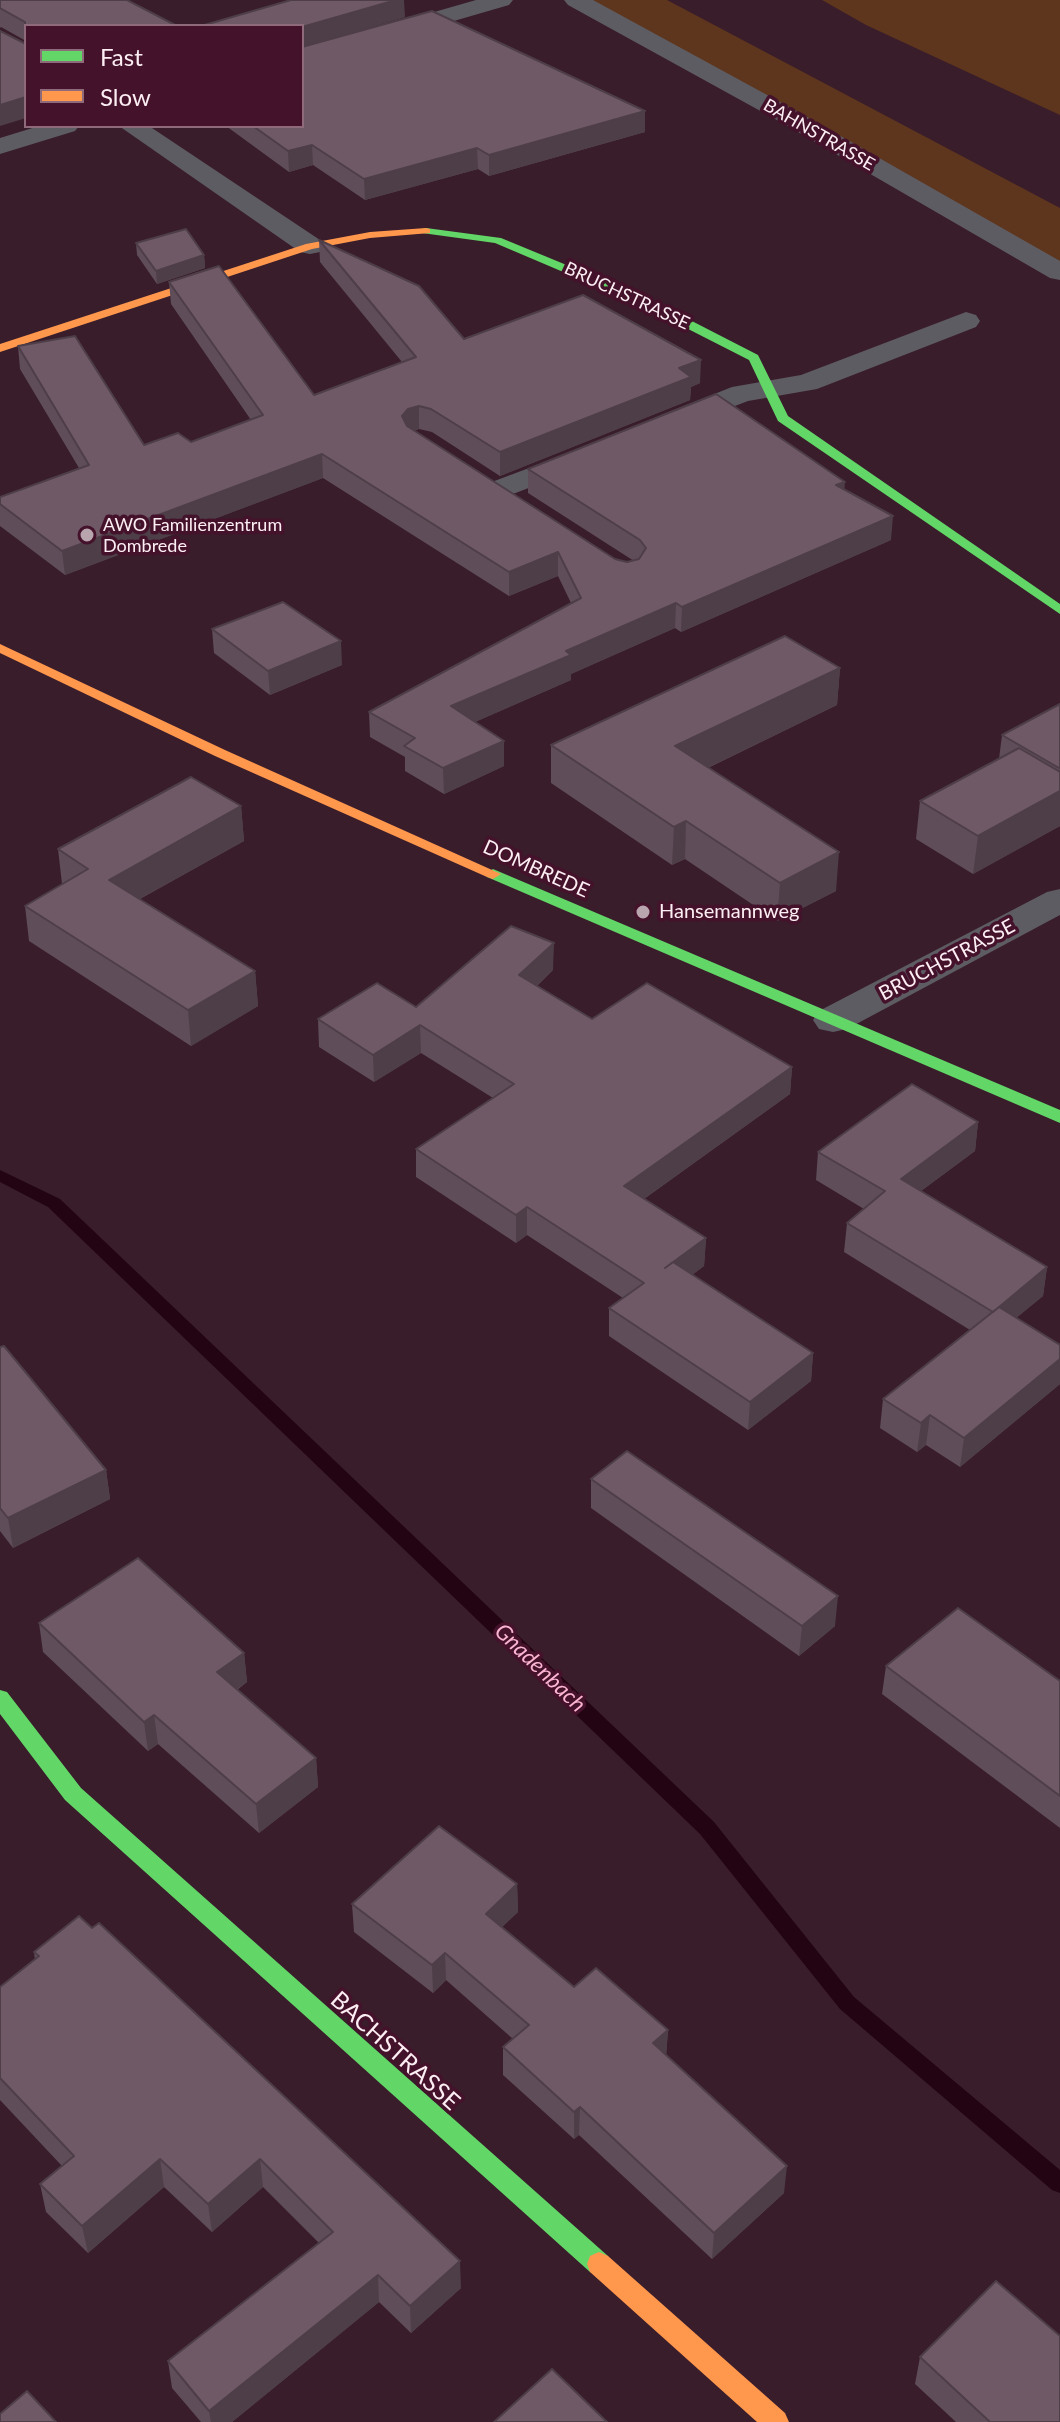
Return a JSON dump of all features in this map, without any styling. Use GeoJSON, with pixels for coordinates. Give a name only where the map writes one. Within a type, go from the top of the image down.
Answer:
{"type":"FeatureCollection","features":[{"type":"Feature","properties":{"kind":"street"},"geometry":{"type":"LineString","coordinates":[[304,57],[501,0]]}},
{"type":"Feature","properties":{"kind":"street","name":"BAHNSTRASSE"},"geometry":{"type":"LineString","coordinates":[[576,0],[793,119],[1060,272]]}},
{"type":"Feature","properties":{"kind":"street"},"geometry":{"type":"LineString","coordinates":[[0,146],[59,128]]}},
{"type":"Feature","properties":{"kind":"street"},"geometry":{"type":"LineString","coordinates":[[135,128],[310,246]]}},
{"type":"Feature","properties":{"kind":"street","name":"BRUCHSTRASSE"},"geometry":{"type":"LineString","coordinates":[[0,348],[310,246],[370,235],[435,230],[497,240],[645,302],[754,358],[783,418],[1060,610]]}},
{"type":"Feature","properties":{"kind":"street"},"geometry":{"type":"LineString","coordinates":[[642,433],[742,393],[807,383],[966,321]]}},
{"type":"Feature","properties":{"kind":"street"},"geometry":{"type":"LineString","coordinates":[[473,474],[512,498],[600,450]]}},
{"type":"Feature","properties":{"kind":"street","name":"DOMBREDE"},"geometry":{"type":"LineString","coordinates":[[0,648],[234,759],[1060,1117]]}},
{"type":"Feature","properties":{"kind":"street","name":"BRUCHSTRASSE"},"geometry":{"type":"LineString","coordinates":[[833,1020],[1060,900]]}},
{"type":"Feature","properties":{"kind":"street","name":"BACHSTRASSE"},"geometry":{"type":"LineString","coordinates":[[0,1698],[73,1794],[776,2422]]}},
{"type":"Feature","properties":{"kind":"shaded area"},"geometry":{"type":"Polygon","coordinates":[[[589,0],[667,0],[1060,208],[1060,272],[589,0]]]}},
{"type":"Feature","properties":{"kind":"shaded area"},"geometry":{"type":"Polygon","coordinates":[[[822,0],[1060,0],[1060,115],[866,25],[822,0]]]}},
{"type":"Feature","properties":{"kind":"building"},"geometry":{"type":"Polygon","coordinates":[[[0,0],[127,0],[173,24],[25,24],[0,8],[0,0]]]}},
{"type":"Feature","properties":{"kind":"building"},"geometry":{"type":"Polygon","coordinates":[[[291,0],[396,0],[304,26],[304,24],[208,24],[291,0]]]}},
{"type":"Feature","properties":{"kind":"building"},"geometry":{"type":"Polygon","coordinates":[[[432,11],[645,111],[489,155],[477,148],[364,179],[312,145],[288,151],[256,128],[304,128],[304,46],[432,11]]]}},
{"type":"Feature","properties":{"kind":"building"},"geometry":{"type":"Polygon","coordinates":[[[0,31],[24,43],[24,98],[0,105],[0,31]]]}},
{"type":"Feature","properties":{"kind":"building"},"geometry":{"type":"Polygon","coordinates":[[[186,229],[204,255],[156,271],[136,243],[186,229]]]}},
{"type":"Feature","properties":{"kind":"building"},"geometry":{"type":"Polygon","coordinates":[[[319,240],[419,286],[464,339],[583,295],[701,360],[679,368],[691,377],[500,452],[431,409],[419,406],[408,409],[402,416],[407,426],[615,559],[627,562],[639,559],[646,548],[640,540],[528,469],[716,394],[845,482],[836,485],[893,516],[682,607],[676,603],[566,651],[571,655],[451,706],[504,741],[443,768],[404,746],[415,738],[369,712],[581,598],[558,552],[509,572],[322,454],[62,551],[0,504],[0,497],[89,465],[18,346],[75,336],[144,445],[178,433],[191,442],[263,415],[169,282],[219,266],[314,395],[416,357],[319,240]]]}},
{"type":"Feature","properties":{"kind":"building"},"geometry":{"type":"Polygon","coordinates":[[[283,602],[341,641],[268,671],[212,629],[283,602]]]}},
{"type":"Feature","properties":{"kind":"building"},"geometry":{"type":"Polygon","coordinates":[[[785,636],[840,668],[675,746],[839,852],[780,883],[686,821],[674,827],[551,745],[785,636]]]}},
{"type":"Feature","properties":{"kind":"building"},"geometry":{"type":"Polygon","coordinates":[[[1060,704],[1059,768],[1002,735],[1060,704]]]}},
{"type":"Feature","properties":{"kind":"building"},"geometry":{"type":"Polygon","coordinates":[[[1019,748],[1060,772],[1060,791],[978,836],[920,801],[1019,748]]]}},
{"type":"Feature","properties":{"kind":"building"},"geometry":{"type":"Polygon","coordinates":[[[191,777],[241,806],[109,880],[255,971],[188,1010],[25,906],[88,869],[58,849],[191,777]]]}},
{"type":"Feature","properties":{"kind":"building"},"geometry":{"type":"Polygon","coordinates":[[[511,926],[554,943],[519,975],[592,1019],[647,983],[792,1067],[624,1186],[706,1238],[673,1262],[813,1353],[750,1402],[609,1308],[644,1283],[527,1207],[516,1215],[416,1149],[514,1084],[420,1025],[373,1055],[318,1019],[377,983],[416,1007],[511,926]]]}},
{"type":"Feature","properties":{"kind":"building"},"geometry":{"type":"Polygon","coordinates":[[[912,1084],[978,1122],[901,1179],[1047,1267],[993,1312],[847,1223],[885,1191],[818,1152],[912,1084]]]}},
{"type":"Feature","properties":{"kind":"building"},"geometry":{"type":"Polygon","coordinates":[[[999,1307],[1060,1345],[1060,1359],[964,1438],[930,1415],[921,1423],[883,1399],[999,1307]]]}},
{"type":"Feature","properties":{"kind":"building"},"geometry":{"type":"Polygon","coordinates":[[[4,1346],[106,1470],[8,1518],[0,1508],[0,1347],[4,1346]]]}},
{"type":"Feature","properties":{"kind":"building"},"geometry":{"type":"Polygon","coordinates":[[[627,1451],[838,1596],[802,1626],[591,1479],[627,1451]]]}},
{"type":"Feature","properties":{"kind":"building"},"geometry":{"type":"Polygon","coordinates":[[[138,1558],[244,1653],[217,1672],[316,1758],[256,1804],[154,1715],[144,1722],[39,1623],[138,1558]]]}},
{"type":"Feature","properties":{"kind":"building"},"geometry":{"type":"Polygon","coordinates":[[[958,1608],[1060,1681],[1060,1796],[886,1666],[958,1608]]]}},
{"type":"Feature","properties":{"kind":"building"},"geometry":{"type":"Polygon","coordinates":[[[439,1826],[517,1884],[486,1914],[574,1987],[596,1968],[668,2030],[653,2043],[787,2166],[714,2233],[580,2107],[574,2112],[503,2047],[529,2025],[445,1953],[432,1965],[352,1904],[439,1826]]]}},
{"type":"Feature","properties":{"kind":"building"},"geometry":{"type":"Polygon","coordinates":[[[79,1916],[92,1928],[99,1923],[460,2261],[410,2306],[378,2275],[209,2411],[168,2361],[333,2232],[260,2159],[208,2204],[160,2159],[82,2226],[40,2184],[74,2156],[0,2078],[0,1987],[39,1956],[34,1952],[79,1916]]]}},
{"type":"Feature","properties":{"kind":"building"},"geometry":{"type":"Polygon","coordinates":[[[996,2281],[1060,2336],[1060,2422],[990,2422],[920,2357],[996,2281]]]}},
{"type":"Feature","properties":{"kind":"building"},"geometry":{"type":"Polygon","coordinates":[[[552,2369],[607,2422],[494,2422],[552,2369]]]}},
{"type":"Feature","properties":{"kind":"building"},"geometry":{"type":"Polygon","coordinates":[[[27,2391],[56,2422],[0,2422],[0,2414],[27,2391]]]}},
{"type":"Feature","properties":{"kind":"waterway","name":"Gnadenbach"},"geometry":{"type":"LineString","coordinates":[[0,1175],[54,1203],[707,1828],[847,2003],[1060,2183]]}},
{"type":"Feature","properties":{"kind":"traffic: fast"},"geometry":{"type":"LineString","coordinates":[[426,231],[497,240],[645,302],[754,358],[783,418],[1060,610]]}},
{"type":"Feature","properties":{"kind":"traffic: fast"},"geometry":{"type":"LineString","coordinates":[[493,874],[1060,1117]]}},
{"type":"Feature","properties":{"kind":"traffic: fast"},"geometry":{"type":"LineString","coordinates":[[0,1698],[73,1794],[599,2264]]}},
{"type":"Feature","properties":{"kind":"traffic: slow"},"geometry":{"type":"LineString","coordinates":[[0,348],[310,246],[370,235],[426,231]]}},
{"type":"Feature","properties":{"kind":"traffic: slow"},"geometry":{"type":"LineString","coordinates":[[0,648],[220,753],[493,874]]}},
{"type":"Feature","properties":{"kind":"traffic: slow"},"geometry":{"type":"LineString","coordinates":[[599,2264],[776,2422]]}},
{"type":"Feature","properties":{"kind":"place","name":"AWO Familienzentrum Dombrede"},"geometry":{"type":"Point","coordinates":[87,535]}},
{"type":"Feature","properties":{"kind":"place","name":"Hansemannweg"},"geometry":{"type":"Point","coordinates":[643,912]}}]}
